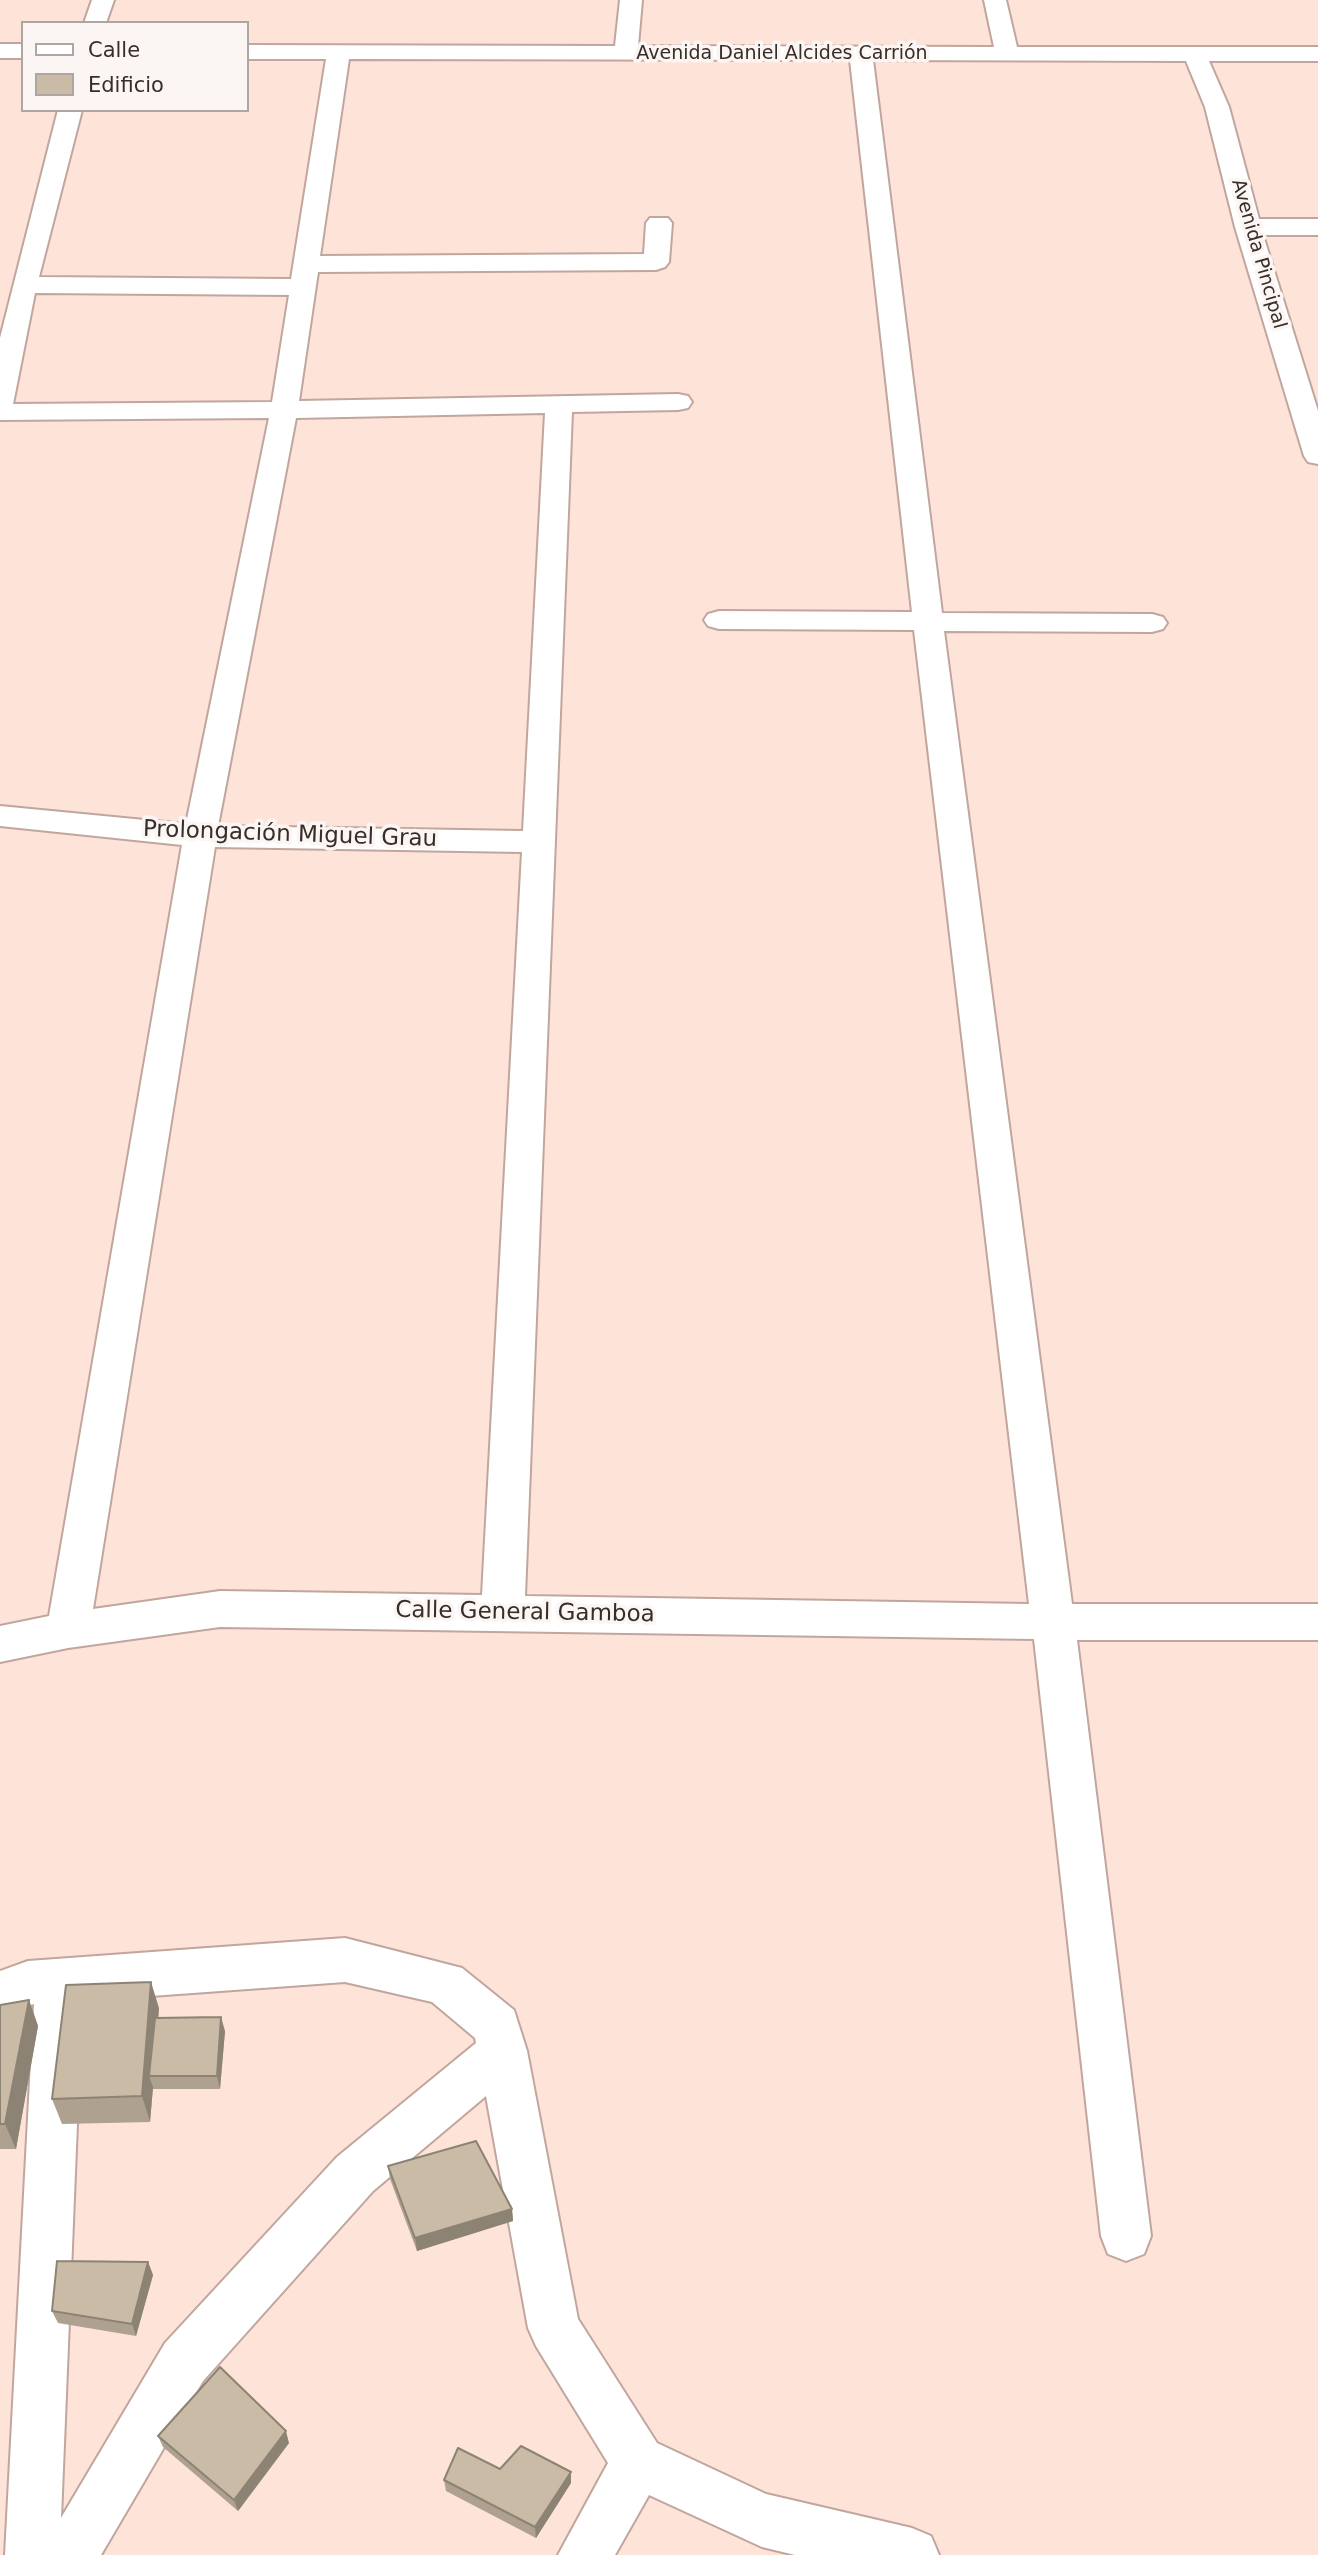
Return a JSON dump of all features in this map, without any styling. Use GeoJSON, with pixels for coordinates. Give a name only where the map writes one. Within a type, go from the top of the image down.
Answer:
{"type":"FeatureCollection","features":[{"type":"Feature","properties":{"kind":"street"},"geometry":{"type":"LineString","coordinates":[[96,21],[103,0]]}},
{"type":"Feature","properties":{"kind":"street"},"geometry":{"type":"LineString","coordinates":[[625,53],[631,0]]}},
{"type":"Feature","properties":{"kind":"street"},"geometry":{"type":"LineString","coordinates":[[995,0],[1007,54]]}},
{"type":"Feature","properties":{"kind":"street"},"geometry":{"type":"LineString","coordinates":[[0,51],[21,51]]}},
{"type":"Feature","properties":{"kind":"street","name":"Avenida Daniel Alcides Carrión"},"geometry":{"type":"LineString","coordinates":[[248,52],[1318,54]]}},
{"type":"Feature","properties":{"kind":"street"},"geometry":{"type":"LineString","coordinates":[[68,1630],[200,836],[284,410],[339,52]]}},
{"type":"Feature","properties":{"kind":"street"},"geometry":{"type":"LineString","coordinates":[[861,54],[927,620],[1053,1622],[1126,2236]]}},
{"type":"Feature","properties":{"kind":"street","name":"Avenida Pincipal"},"geometry":{"type":"LineString","coordinates":[[1195,54],[1217,107],[1248,227],[1311,409],[1318,456]]}},
{"type":"Feature","properties":{"kind":"street"},"geometry":{"type":"LineString","coordinates":[[0,402],[24,285],[69,112]]}},
{"type":"Feature","properties":{"kind":"street"},"geometry":{"type":"LineString","coordinates":[[24,285],[656,262],[659,223]]}},
{"type":"Feature","properties":{"kind":"street"},"geometry":{"type":"LineString","coordinates":[[1248,227],[1318,227]]}},
{"type":"Feature","properties":{"kind":"street"},"geometry":{"type":"LineString","coordinates":[[0,412],[284,410],[678,402]]}},
{"type":"Feature","properties":{"kind":"street"},"geometry":{"type":"LineString","coordinates":[[503,1612],[559,404]]}},
{"type":"Feature","properties":{"kind":"street"},"geometry":{"type":"LineString","coordinates":[[719,620],[1152,623]]}},
{"type":"Feature","properties":{"kind":"street","name":"Prolongación Miguel Grau"},"geometry":{"type":"LineString","coordinates":[[0,816],[200,836],[539,842]]}},
{"type":"Feature","properties":{"kind":"street","name":"Calle General Gamboa"},"geometry":{"type":"LineString","coordinates":[[0,1644],[68,1630],[220,1609],[1053,1622],[1318,1622]]}},
{"type":"Feature","properties":{"kind":"street"},"geometry":{"type":"LineString","coordinates":[[0,1993],[28,1983],[345,1960],[445,1983],[497,2026],[554,2328],[638,2462],[762,2520],[912,2555]]}},
{"type":"Feature","properties":{"kind":"street"},"geometry":{"type":"LineString","coordinates":[[32,2555],[59,1981]]}},
{"type":"Feature","properties":{"kind":"street"},"geometry":{"type":"LineString","coordinates":[[70,2555],[184,2362],[355,2174],[503,2051]]}},
{"type":"Feature","properties":{"kind":"street"},"geometry":{"type":"LineString","coordinates":[[585,2555],[638,2462]]}},
{"type":"Feature","properties":{"kind":"building"},"geometry":{"type":"Polygon","coordinates":[[[151,1982],[142,2096],[52,2099],[66,1985],[151,1982]]]}},
{"type":"Feature","properties":{"kind":"building"},"geometry":{"type":"Polygon","coordinates":[[[29,2000],[5,2124],[0,2124],[0,2005],[29,2000]]]}},
{"type":"Feature","properties":{"kind":"building"},"geometry":{"type":"Polygon","coordinates":[[[221,2017],[217,2076],[149,2076],[155,2018],[221,2017]]]}},
{"type":"Feature","properties":{"kind":"building"},"geometry":{"type":"Polygon","coordinates":[[[476,2141],[512,2209],[415,2238],[388,2166],[476,2141]]]}},
{"type":"Feature","properties":{"kind":"building"},"geometry":{"type":"Polygon","coordinates":[[[57,2261],[148,2262],[132,2324],[52,2311],[57,2261]]]}},
{"type":"Feature","properties":{"kind":"building"},"geometry":{"type":"Polygon","coordinates":[[[220,2367],[286,2431],[234,2500],[158,2436],[220,2367]]]}},
{"type":"Feature","properties":{"kind":"building"},"geometry":{"type":"Polygon","coordinates":[[[521,2446],[571,2472],[535,2527],[444,2480],[458,2448],[500,2469],[521,2446]]]}}]}
